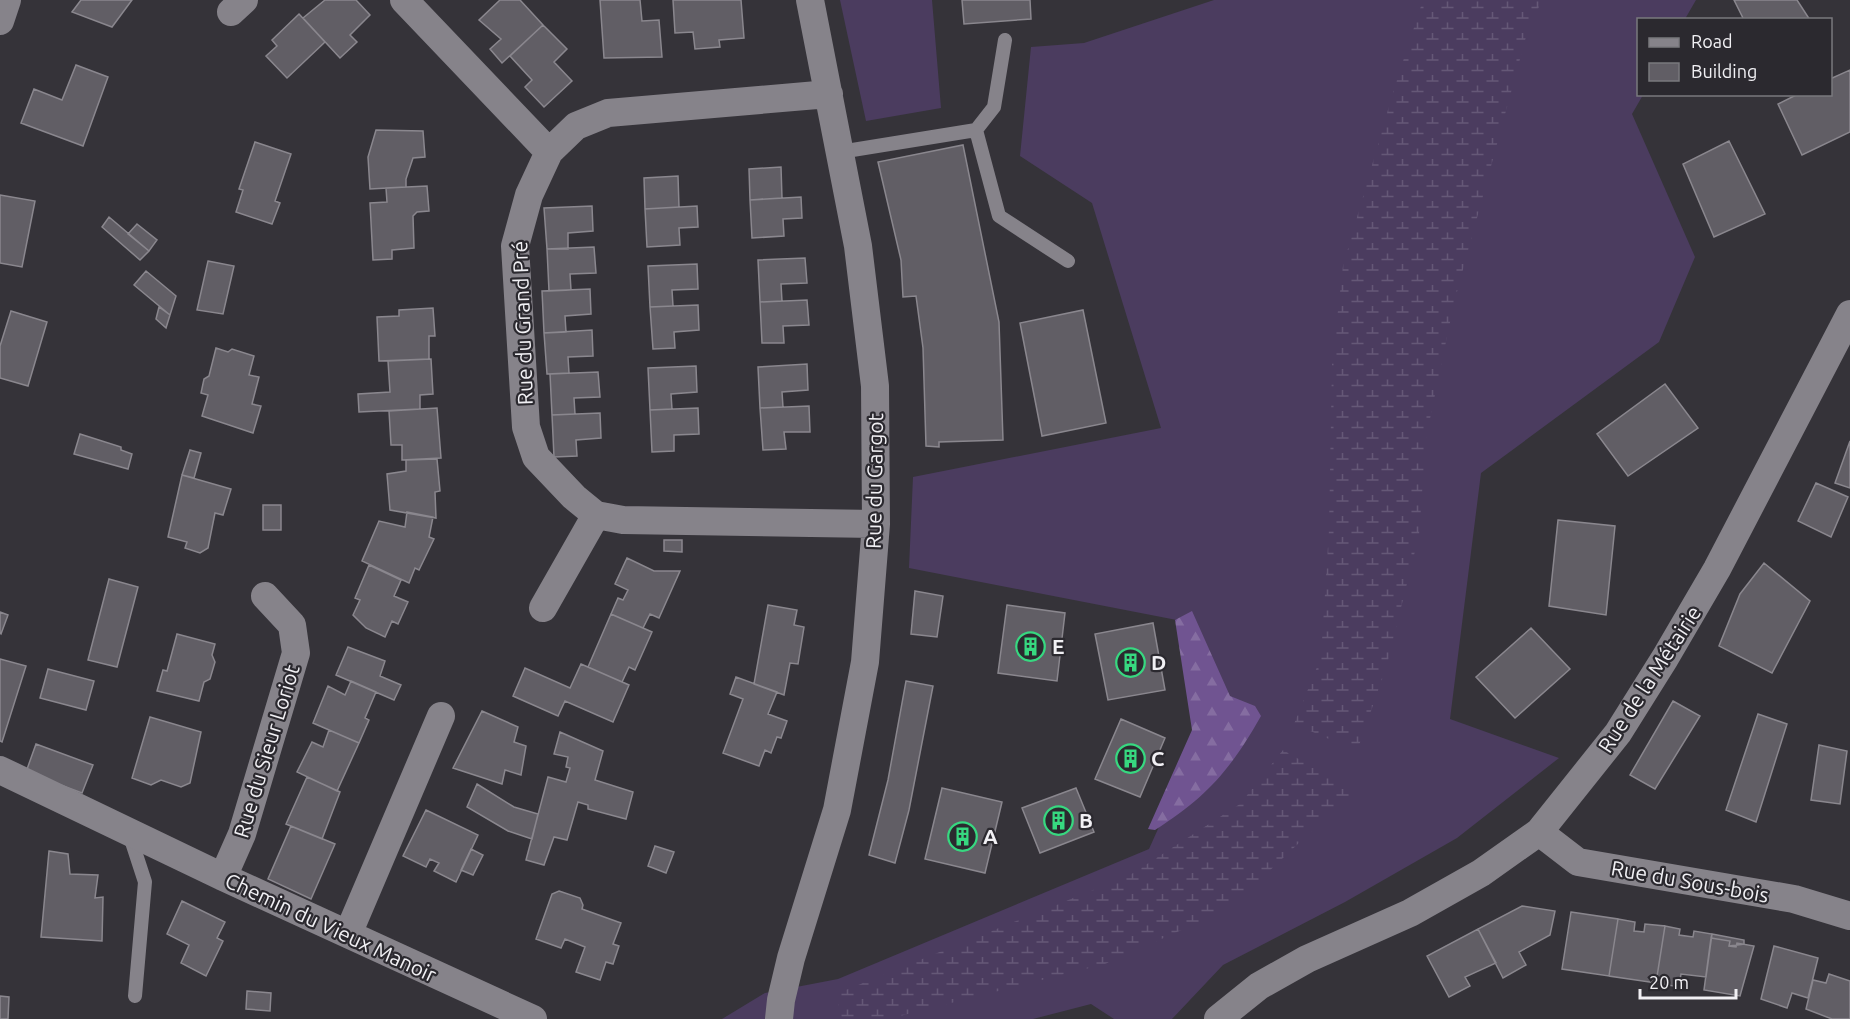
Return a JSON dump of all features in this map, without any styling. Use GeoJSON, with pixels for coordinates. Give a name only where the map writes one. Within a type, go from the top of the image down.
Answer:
{"type":"FeatureCollection","features":[{"type":"Feature","properties":{"kind":"street"},"geometry":{"type":"LineString","coordinates":[[0,21],[7,0]]}},
{"type":"Feature","properties":{"kind":"street"},"geometry":{"type":"LineString","coordinates":[[404,0],[549,152]]}},
{"type":"Feature","properties":{"kind":"street","name":"Rue du Gargot"},"geometry":{"type":"LineString","coordinates":[[779,1019],[791,958],[837,810],[865,662],[876,524],[875,386],[858,246],[810,0]]}},
{"type":"Feature","properties":{"kind":"street","name":"Rue du Grand Pré"},"geometry":{"type":"LineString","coordinates":[[829,94],[608,112],[576,126],[549,152],[529,195],[515,246],[526,427],[536,457],[573,497],[596,515],[623,520],[876,524]]}},
{"type":"Feature","properties":{"kind":"street","name":"Rue de la Métairie"},"geometry":{"type":"LineString","coordinates":[[1218,1019],[1259,986],[1307,959],[1410,913],[1481,873],[1539,832],[1618,733],[1665,658],[1723,558],[1850,314]]}},
{"type":"Feature","properties":{"kind":"street"},"geometry":{"type":"LineString","coordinates":[[543,608],[596,515]]}},
{"type":"Feature","properties":{"kind":"street","name":"Rue du Sieur Loriot"},"geometry":{"type":"LineString","coordinates":[[222,877],[242,834],[296,653],[292,625],[265,596]]}},
{"type":"Feature","properties":{"kind":"street"},"geometry":{"type":"LineString","coordinates":[[348,934],[441,716]]}},
{"type":"Feature","properties":{"kind":"street","name":"Chemin du Vieux Manoir"},"geometry":{"type":"LineString","coordinates":[[0,770],[222,877],[533,1019]]}},
{"type":"Feature","properties":{"kind":"street","name":"Rue du Sous-bois"},"geometry":{"type":"LineString","coordinates":[[1539,832],[1578,862],[1794,899],[1850,916]]}},
{"type":"Feature","properties":{"kind":"lane"},"geometry":{"type":"LineString","coordinates":[[840,152],[976,129],[994,106],[1005,40]]}},
{"type":"Feature","properties":{"kind":"lane"},"geometry":{"type":"LineString","coordinates":[[976,129],[999,216],[1068,261]]}},
{"type":"Feature","properties":{"kind":"lane"},"geometry":{"type":"LineString","coordinates":[[129,832],[145,882],[135,996]]}},
{"type":"Feature","properties":{"kind":"green space"},"geometry":{"type":"Polygon","coordinates":[[[840,0],[932,0],[941,108],[866,121],[840,0]]]}},
{"type":"Feature","properties":{"kind":"green space"},"geometry":{"type":"Polygon","coordinates":[[[1214,0],[1696,0],[1686,18],[1637,18],[1637,96],[1642,96],[1632,114],[1695,257],[1659,342],[1481,473],[1450,719],[1559,758],[1457,838],[1345,902],[1223,965],[1172,1019],[1114,1019],[1091,1004],[1033,1019],[722,1019],[765,993],[838,979],[1149,849],[1202,731],[1187,622],[909,568],[913,477],[1161,428],[1092,203],[1020,156],[1031,47],[1084,43],[1214,0]]]}},
{"type":"Feature","properties":{"kind":"green space"},"geometry":{"type":"Polygon","coordinates":[[[1423,0],[1542,0],[1527,33],[1454,303],[1426,438],[1419,535],[1386,668],[1357,751],[1294,724],[1321,657],[1329,530],[1332,364],[1343,266],[1394,89],[1423,0]]]}},
{"type":"Feature","properties":{"kind":"green space"},"geometry":{"type":"Polygon","coordinates":[[[1192,611],[1230,696],[1255,706],[1261,716],[1228,767],[1203,793],[1155,830],[1148,829],[1192,730],[1175,620],[1192,611]]]}},
{"type":"Feature","properties":{"kind":"green space"},"geometry":{"type":"Polygon","coordinates":[[[1283,750],[1354,791],[1229,909],[1105,964],[888,1019],[842,1019],[836,994],[1130,875],[1240,804],[1283,750]]]}},
{"type":"Feature","properties":{"kind":"building"},"geometry":{"type":"Polygon","coordinates":[[[81,0],[132,0],[112,27],[72,12],[81,0]]]}},
{"type":"Feature","properties":{"kind":"building"},"geometry":{"type":"Polygon","coordinates":[[[325,0],[356,0],[370,15],[350,35],[357,42],[340,58],[303,18],[325,0]]]}},
{"type":"Feature","properties":{"kind":"building"},"geometry":{"type":"Polygon","coordinates":[[[500,0],[520,0],[543,25],[502,63],[490,49],[501,39],[479,20],[500,0]]]}},
{"type":"Feature","properties":{"kind":"building"},"geometry":{"type":"Polygon","coordinates":[[[600,0],[640,0],[642,21],[659,20],[662,57],[604,58],[600,0]]]}},
{"type":"Feature","properties":{"kind":"building"},"geometry":{"type":"Polygon","coordinates":[[[673,0],[741,0],[744,38],[719,40],[720,47],[695,49],[693,32],[675,33],[673,0]]]}},
{"type":"Feature","properties":{"kind":"building"},"geometry":{"type":"Polygon","coordinates":[[[962,0],[1030,0],[1031,19],[964,24],[962,0]]]}},
{"type":"Feature","properties":{"kind":"building"},"geometry":{"type":"Polygon","coordinates":[[[1734,0],[1797,0],[1809,18],[1743,18],[1734,0]]]}},
{"type":"Feature","properties":{"kind":"building"},"geometry":{"type":"Polygon","coordinates":[[[299,14],[325,42],[287,78],[266,56],[277,46],[272,40],[299,14]]]}},
{"type":"Feature","properties":{"kind":"building"},"geometry":{"type":"Polygon","coordinates":[[[543,25],[567,49],[554,62],[572,81],[544,107],[525,87],[532,80],[510,56],[543,25]]]}},
{"type":"Feature","properties":{"kind":"building"},"geometry":{"type":"Polygon","coordinates":[[[76,65],[108,77],[83,146],[21,123],[34,89],[62,100],[76,65]]]}},
{"type":"Feature","properties":{"kind":"building"},"geometry":{"type":"Polygon","coordinates":[[[1850,70],[1850,132],[1802,155],[1778,104],[1794,96],[1832,96],[1832,78],[1850,70]]]}},
{"type":"Feature","properties":{"kind":"building"},"geometry":{"type":"Polygon","coordinates":[[[376,130],[423,131],[425,157],[413,158],[406,179],[406,187],[370,189],[368,157],[376,130]]]}},
{"type":"Feature","properties":{"kind":"building"},"geometry":{"type":"Polygon","coordinates":[[[1729,141],[1765,214],[1714,237],[1683,164],[1729,141]]]}},
{"type":"Feature","properties":{"kind":"building"},"geometry":{"type":"Polygon","coordinates":[[[255,142],[291,154],[275,201],[280,203],[272,224],[236,212],[243,190],[239,189],[255,142]]]}},
{"type":"Feature","properties":{"kind":"building"},"geometry":{"type":"Polygon","coordinates":[[[963,145],[999,322],[1003,440],[939,442],[939,447],[926,446],[923,348],[916,296],[903,297],[901,260],[878,162],[963,145]]]}},
{"type":"Feature","properties":{"kind":"building"},"geometry":{"type":"Polygon","coordinates":[[[781,167],[782,198],[750,200],[749,169],[781,167]]]}},
{"type":"Feature","properties":{"kind":"building"},"geometry":{"type":"Polygon","coordinates":[[[678,176],[679,207],[645,209],[644,178],[678,176]]]}},
{"type":"Feature","properties":{"kind":"building"},"geometry":{"type":"Polygon","coordinates":[[[427,186],[429,211],[417,212],[413,216],[414,248],[392,250],[392,259],[373,260],[370,203],[387,202],[386,188],[427,186]]]}},
{"type":"Feature","properties":{"kind":"building"},"geometry":{"type":"Polygon","coordinates":[[[0,195],[35,201],[22,267],[0,263],[0,195]]]}},
{"type":"Feature","properties":{"kind":"building"},"geometry":{"type":"Polygon","coordinates":[[[801,197],[802,218],[783,219],[784,236],[752,238],[750,200],[801,197]]]}},
{"type":"Feature","properties":{"kind":"building"},"geometry":{"type":"Polygon","coordinates":[[[592,206],[593,231],[568,233],[568,249],[547,249],[544,208],[592,206]]]}},
{"type":"Feature","properties":{"kind":"building"},"geometry":{"type":"Polygon","coordinates":[[[697,206],[698,227],[679,228],[680,245],[647,247],[645,209],[697,206]]]}},
{"type":"Feature","properties":{"kind":"building"},"geometry":{"type":"Polygon","coordinates":[[[109,217],[149,251],[140,260],[102,227],[109,217]]]}},
{"type":"Feature","properties":{"kind":"building"},"geometry":{"type":"Polygon","coordinates":[[[137,224],[157,240],[149,251],[128,234],[137,224]]]}},
{"type":"Feature","properties":{"kind":"building"},"geometry":{"type":"Polygon","coordinates":[[[594,247],[596,273],[570,274],[571,290],[549,291],[547,249],[594,247]]]}},
{"type":"Feature","properties":{"kind":"building"},"geometry":{"type":"Polygon","coordinates":[[[805,258],[807,283],[781,284],[782,301],[760,302],[758,260],[805,258]]]}},
{"type":"Feature","properties":{"kind":"building"},"geometry":{"type":"Polygon","coordinates":[[[208,261],[234,266],[223,314],[197,310],[208,261]]]}},
{"type":"Feature","properties":{"kind":"building"},"geometry":{"type":"Polygon","coordinates":[[[697,264],[698,289],[672,290],[673,306],[650,307],[648,266],[697,264]]]}},
{"type":"Feature","properties":{"kind":"building"},"geometry":{"type":"Polygon","coordinates":[[[146,271],[176,296],[170,315],[134,285],[146,271]]]}},
{"type":"Feature","properties":{"kind":"building"},"geometry":{"type":"Polygon","coordinates":[[[590,289],[591,314],[565,316],[566,332],[544,333],[542,291],[590,289]]]}},
{"type":"Feature","properties":{"kind":"building"},"geometry":{"type":"Polygon","coordinates":[[[807,300],[809,325],[783,326],[784,343],[762,343],[760,302],[807,300]]]}},
{"type":"Feature","properties":{"kind":"building"},"geometry":{"type":"Polygon","coordinates":[[[698,305],[699,330],[674,332],[675,348],[653,349],[650,307],[698,305]]]}},
{"type":"Feature","properties":{"kind":"building"},"geometry":{"type":"Polygon","coordinates":[[[159,307],[170,315],[166,328],[156,319],[159,307]]]}},
{"type":"Feature","properties":{"kind":"building"},"geometry":{"type":"Polygon","coordinates":[[[433,308],[435,336],[429,336],[429,359],[379,361],[377,317],[399,316],[399,310],[433,308]]]}},
{"type":"Feature","properties":{"kind":"building"},"geometry":{"type":"Polygon","coordinates":[[[1083,310],[1106,423],[1042,436],[1020,323],[1083,310]]]}},
{"type":"Feature","properties":{"kind":"building"},"geometry":{"type":"Polygon","coordinates":[[[11,311],[47,322],[28,386],[0,378],[0,346],[11,311]]]}},
{"type":"Feature","properties":{"kind":"building"},"geometry":{"type":"Polygon","coordinates":[[[592,330],[593,356],[568,357],[569,373],[547,374],[544,333],[592,330]]]}},
{"type":"Feature","properties":{"kind":"building"},"geometry":{"type":"Polygon","coordinates":[[[216,348],[228,352],[232,349],[254,356],[249,375],[259,377],[252,404],[261,406],[253,433],[202,416],[208,395],[201,393],[204,379],[209,376],[216,348]]]}},
{"type":"Feature","properties":{"kind":"building"},"geometry":{"type":"Polygon","coordinates":[[[431,359],[433,394],[420,395],[420,409],[359,412],[358,394],[390,392],[388,361],[431,359]]]}},
{"type":"Feature","properties":{"kind":"building"},"geometry":{"type":"Polygon","coordinates":[[[807,364],[808,390],[782,392],[783,407],[760,408],[758,367],[807,364]]]}},
{"type":"Feature","properties":{"kind":"building"},"geometry":{"type":"Polygon","coordinates":[[[696,366],[697,392],[671,394],[672,409],[650,410],[648,368],[696,366]]]}},
{"type":"Feature","properties":{"kind":"building"},"geometry":{"type":"Polygon","coordinates":[[[598,372],[600,397],[574,398],[575,414],[552,415],[550,374],[598,372]]]}},
{"type":"Feature","properties":{"kind":"building"},"geometry":{"type":"Polygon","coordinates":[[[1665,384],[1698,428],[1628,476],[1597,434],[1665,384]]]}},
{"type":"Feature","properties":{"kind":"building"},"geometry":{"type":"Polygon","coordinates":[[[809,406],[810,432],[784,432],[786,449],[763,450],[760,408],[809,406]]]}},
{"type":"Feature","properties":{"kind":"building"},"geometry":{"type":"Polygon","coordinates":[[[437,408],[441,458],[402,460],[402,445],[391,445],[389,411],[437,408]]]}},
{"type":"Feature","properties":{"kind":"building"},"geometry":{"type":"Polygon","coordinates":[[[698,408],[699,434],[674,435],[674,451],[652,452],[650,410],[698,408]]]}},
{"type":"Feature","properties":{"kind":"building"},"geometry":{"type":"Polygon","coordinates":[[[600,413],[601,438],[576,440],[577,456],[554,457],[552,415],[600,413]]]}},
{"type":"Feature","properties":{"kind":"building"},"geometry":{"type":"Polygon","coordinates":[[[80,434],[121,447],[121,450],[132,454],[128,469],[74,454],[80,434]]]}},
{"type":"Feature","properties":{"kind":"building"},"geometry":{"type":"Polygon","coordinates":[[[1850,441],[1850,488],[1835,483],[1850,441]]]}},
{"type":"Feature","properties":{"kind":"building"},"geometry":{"type":"Polygon","coordinates":[[[190,450],[201,453],[194,478],[182,475],[190,450]]]}},
{"type":"Feature","properties":{"kind":"building"},"geometry":{"type":"Polygon","coordinates":[[[437,459],[440,491],[435,492],[436,518],[390,510],[387,474],[406,471],[406,460],[437,459]]]}},
{"type":"Feature","properties":{"kind":"building"},"geometry":{"type":"Polygon","coordinates":[[[182,475],[231,489],[223,515],[215,513],[208,548],[200,553],[185,548],[187,542],[168,537],[182,475]]]}},
{"type":"Feature","properties":{"kind":"building"},"geometry":{"type":"Polygon","coordinates":[[[1816,483],[1848,497],[1831,537],[1798,521],[1816,483]]]}},
{"type":"Feature","properties":{"kind":"building"},"geometry":{"type":"Polygon","coordinates":[[[263,505],[281,505],[281,530],[263,530],[263,505]]]}},
{"type":"Feature","properties":{"kind":"building"},"geometry":{"type":"Polygon","coordinates":[[[407,512],[433,517],[429,537],[434,539],[419,570],[415,568],[409,583],[362,561],[379,521],[405,527],[407,512]]]}},
{"type":"Feature","properties":{"kind":"building"},"geometry":{"type":"Polygon","coordinates":[[[1558,520],[1615,526],[1606,615],[1549,606],[1558,520]]]}},
{"type":"Feature","properties":{"kind":"building"},"geometry":{"type":"Polygon","coordinates":[[[664,540],[682,540],[682,552],[664,551],[664,540]]]}},
{"type":"Feature","properties":{"kind":"building"},"geometry":{"type":"Polygon","coordinates":[[[627,558],[654,571],[680,571],[659,618],[650,614],[643,628],[611,614],[618,598],[623,600],[628,590],[615,584],[627,558]]]}},
{"type":"Feature","properties":{"kind":"building"},"geometry":{"type":"Polygon","coordinates":[[[1764,563],[1810,601],[1772,673],[1719,646],[1740,594],[1764,563]]]}},
{"type":"Feature","properties":{"kind":"building"},"geometry":{"type":"Polygon","coordinates":[[[369,565],[401,580],[394,596],[408,602],[398,624],[392,621],[385,637],[366,628],[353,615],[360,600],[355,598],[369,565]]]}},
{"type":"Feature","properties":{"kind":"building"},"geometry":{"type":"Polygon","coordinates":[[[109,579],[138,587],[117,667],[88,660],[109,579]]]}},
{"type":"Feature","properties":{"kind":"building"},"geometry":{"type":"Polygon","coordinates":[[[915,591],[943,596],[937,637],[911,634],[915,591]]]}},
{"type":"Feature","properties":{"kind":"building"},"geometry":{"type":"Polygon","coordinates":[[[768,605],[797,610],[794,625],[804,627],[798,664],[790,663],[784,695],[754,684],[768,605]]]}},
{"type":"Feature","properties":{"kind":"building","name":"E"},"geometry":{"type":"Polygon","coordinates":[[[1007,605],[1065,613],[1057,681],[998,673],[1007,605]]]}},
{"type":"Feature","properties":{"kind":"building"},"geometry":{"type":"Polygon","coordinates":[[[0,612],[8,615],[1,634],[0,633],[0,612]]]}},
{"type":"Feature","properties":{"kind":"building"},"geometry":{"type":"Polygon","coordinates":[[[611,614],[652,632],[635,670],[629,667],[622,682],[588,667],[611,614]]]}},
{"type":"Feature","properties":{"kind":"building","name":"D"},"geometry":{"type":"Polygon","coordinates":[[[1153,623],[1165,690],[1108,700],[1095,634],[1153,623]]]}},
{"type":"Feature","properties":{"kind":"building"},"geometry":{"type":"Polygon","coordinates":[[[1531,628],[1570,669],[1515,718],[1476,677],[1531,628]]]}},
{"type":"Feature","properties":{"kind":"building"},"geometry":{"type":"Polygon","coordinates":[[[177,634],[215,644],[212,655],[215,662],[210,679],[204,682],[199,701],[157,691],[163,670],[167,671],[177,634]]]}},
{"type":"Feature","properties":{"kind":"building"},"geometry":{"type":"Polygon","coordinates":[[[348,647],[385,661],[380,676],[401,685],[394,700],[336,675],[348,647]]]}},
{"type":"Feature","properties":{"kind":"building"},"geometry":{"type":"Polygon","coordinates":[[[0,659],[26,666],[2,742],[0,741],[0,659]]]}},
{"type":"Feature","properties":{"kind":"building"},"geometry":{"type":"Polygon","coordinates":[[[581,664],[629,685],[613,722],[565,701],[558,716],[513,696],[525,668],[570,688],[581,664]]]}},
{"type":"Feature","properties":{"kind":"building"},"geometry":{"type":"Polygon","coordinates":[[[48,669],[94,681],[86,710],[40,698],[48,669]]]}},
{"type":"Feature","properties":{"kind":"building"},"geometry":{"type":"Polygon","coordinates":[[[736,677],[777,692],[768,714],[787,721],[781,738],[777,737],[771,753],[765,750],[759,766],[723,753],[743,699],[730,694],[736,677]]]}},
{"type":"Feature","properties":{"kind":"building"},"geometry":{"type":"Polygon","coordinates":[[[351,681],[376,692],[365,718],[369,720],[359,743],[313,723],[328,686],[345,695],[351,681]]]}},
{"type":"Feature","properties":{"kind":"building"},"geometry":{"type":"Polygon","coordinates":[[[906,681],[933,686],[909,810],[895,863],[869,855],[888,780],[906,681]]]}},
{"type":"Feature","properties":{"kind":"building"},"geometry":{"type":"Polygon","coordinates":[[[1673,701],[1700,716],[1655,789],[1630,775],[1673,701]]]}},
{"type":"Feature","properties":{"kind":"building"},"geometry":{"type":"Polygon","coordinates":[[[482,711],[518,727],[514,742],[526,746],[521,775],[505,770],[502,784],[453,768],[482,711]]]}},
{"type":"Feature","properties":{"kind":"building"},"geometry":{"type":"Polygon","coordinates":[[[1758,714],[1787,724],[1756,822],[1726,810],[1758,714]]]}},
{"type":"Feature","properties":{"kind":"building"},"geometry":{"type":"Polygon","coordinates":[[[150,717],[201,732],[190,783],[181,787],[161,780],[151,785],[132,778],[150,717]]]}},
{"type":"Feature","properties":{"kind":"building","name":"C"},"geometry":{"type":"Polygon","coordinates":[[[1121,719],[1165,738],[1140,797],[1095,779],[1121,719]]]}},
{"type":"Feature","properties":{"kind":"building"},"geometry":{"type":"Polygon","coordinates":[[[329,730],[359,743],[337,791],[297,772],[312,742],[323,747],[329,730]]]}},
{"type":"Feature","properties":{"kind":"building"},"geometry":{"type":"Polygon","coordinates":[[[560,732],[603,751],[595,780],[633,792],[626,819],[588,809],[588,805],[578,802],[567,840],[554,837],[544,865],[526,860],[548,777],[566,782],[570,768],[566,767],[568,757],[554,754],[560,732]]]}},
{"type":"Feature","properties":{"kind":"building"},"geometry":{"type":"Polygon","coordinates":[[[36,744],[93,765],[82,793],[26,772],[36,744]]]}},
{"type":"Feature","properties":{"kind":"building"},"geometry":{"type":"Polygon","coordinates":[[[1819,745],[1847,751],[1840,804],[1811,800],[1819,745]]]}},
{"type":"Feature","properties":{"kind":"building"},"geometry":{"type":"Polygon","coordinates":[[[307,777],[340,792],[322,839],[286,824],[307,777]]]}},
{"type":"Feature","properties":{"kind":"building"},"geometry":{"type":"Polygon","coordinates":[[[477,784],[514,807],[538,814],[532,839],[508,831],[467,807],[477,784]]]}},
{"type":"Feature","properties":{"kind":"building","name":"A"},"geometry":{"type":"Polygon","coordinates":[[[942,788],[1002,802],[985,873],[925,859],[942,788]]]}},
{"type":"Feature","properties":{"kind":"building","name":"B"},"geometry":{"type":"Polygon","coordinates":[[[1076,788],[1094,832],[1040,853],[1022,808],[1076,788]]]}},
{"type":"Feature","properties":{"kind":"building"},"geometry":{"type":"Polygon","coordinates":[[[426,810],[478,835],[456,882],[434,871],[439,863],[430,859],[426,867],[403,856],[426,810]]]}},
{"type":"Feature","properties":{"kind":"building"},"geometry":{"type":"Polygon","coordinates":[[[291,826],[335,844],[311,899],[268,879],[291,826]]]}},
{"type":"Feature","properties":{"kind":"building"},"geometry":{"type":"Polygon","coordinates":[[[655,846],[674,852],[666,873],[648,866],[655,846]]]}},
{"type":"Feature","properties":{"kind":"building"},"geometry":{"type":"Polygon","coordinates":[[[471,849],[483,855],[473,875],[461,870],[471,849]]]}},
{"type":"Feature","properties":{"kind":"building"},"geometry":{"type":"Polygon","coordinates":[[[49,851],[68,854],[70,874],[98,875],[95,898],[103,897],[102,941],[41,937],[49,851]]]}},
{"type":"Feature","properties":{"kind":"building"},"geometry":{"type":"Polygon","coordinates":[[[559,891],[580,898],[582,909],[621,923],[613,944],[619,946],[613,964],[606,962],[600,980],[576,972],[585,947],[565,939],[561,948],[536,939],[552,894],[559,891]]]}},
{"type":"Feature","properties":{"kind":"building"},"geometry":{"type":"Polygon","coordinates":[[[182,901],[225,922],[217,938],[223,941],[206,976],[181,963],[189,945],[167,934],[182,901]]]}},
{"type":"Feature","properties":{"kind":"building"},"geometry":{"type":"Polygon","coordinates":[[[1522,906],[1555,911],[1550,935],[1519,952],[1526,965],[1503,978],[1478,929],[1522,906]]]}},
{"type":"Feature","properties":{"kind":"building"},"geometry":{"type":"Polygon","coordinates":[[[1571,912],[1618,919],[1609,976],[1562,969],[1571,912]]]}},
{"type":"Feature","properties":{"kind":"building"},"geometry":{"type":"Polygon","coordinates":[[[1618,919],[1635,922],[1634,931],[1644,932],[1645,924],[1665,926],[1656,983],[1609,976],[1618,919]]]}},
{"type":"Feature","properties":{"kind":"building"},"geometry":{"type":"Polygon","coordinates":[[[1665,926],[1680,929],[1679,935],[1693,937],[1694,931],[1712,934],[1706,977],[1681,974],[1679,987],[1656,983],[1665,926]]]}},
{"type":"Feature","properties":{"kind":"building"},"geometry":{"type":"Polygon","coordinates":[[[1478,929],[1496,963],[1465,977],[1470,986],[1449,997],[1427,956],[1478,929]]]}},
{"type":"Feature","properties":{"kind":"building"},"geometry":{"type":"Polygon","coordinates":[[[1712,934],[1744,940],[1744,944],[1729,946],[1730,941],[1711,938],[1712,934]]]}},
{"type":"Feature","properties":{"kind":"building"},"geometry":{"type":"Polygon","coordinates":[[[1711,938],[1730,941],[1729,946],[1736,947],[1737,943],[1754,946],[1740,996],[1704,990],[1711,938]]]}},
{"type":"Feature","properties":{"kind":"building"},"geometry":{"type":"Polygon","coordinates":[[[1774,946],[1818,958],[1808,998],[1792,993],[1787,1008],[1761,999],[1774,946]]]}},
{"type":"Feature","properties":{"kind":"building"},"geometry":{"type":"Polygon","coordinates":[[[1829,974],[1850,981],[1850,1019],[1832,1019],[1806,1009],[1813,980],[1826,983],[1829,974]]]}},
{"type":"Feature","properties":{"kind":"building"},"geometry":{"type":"Polygon","coordinates":[[[247,991],[271,993],[270,1011],[246,1009],[247,991]]]}},
{"type":"Feature","properties":{"kind":"building"},"geometry":{"type":"Polygon","coordinates":[[[0,996],[9,997],[8,1019],[0,1019],[0,996]]]}},
{"type":"Feature","properties":{"kind":"place","name":"E"},"geometry":{"type":"Point","coordinates":[1031,646]}},
{"type":"Feature","properties":{"kind":"place","name":"D"},"geometry":{"type":"Point","coordinates":[1130,662]}},
{"type":"Feature","properties":{"kind":"place","name":"C"},"geometry":{"type":"Point","coordinates":[1130,758]}},
{"type":"Feature","properties":{"kind":"place","name":"B"},"geometry":{"type":"Point","coordinates":[1058,820]}},
{"type":"Feature","properties":{"kind":"place","name":"A"},"geometry":{"type":"Point","coordinates":[962,836]}}]}
